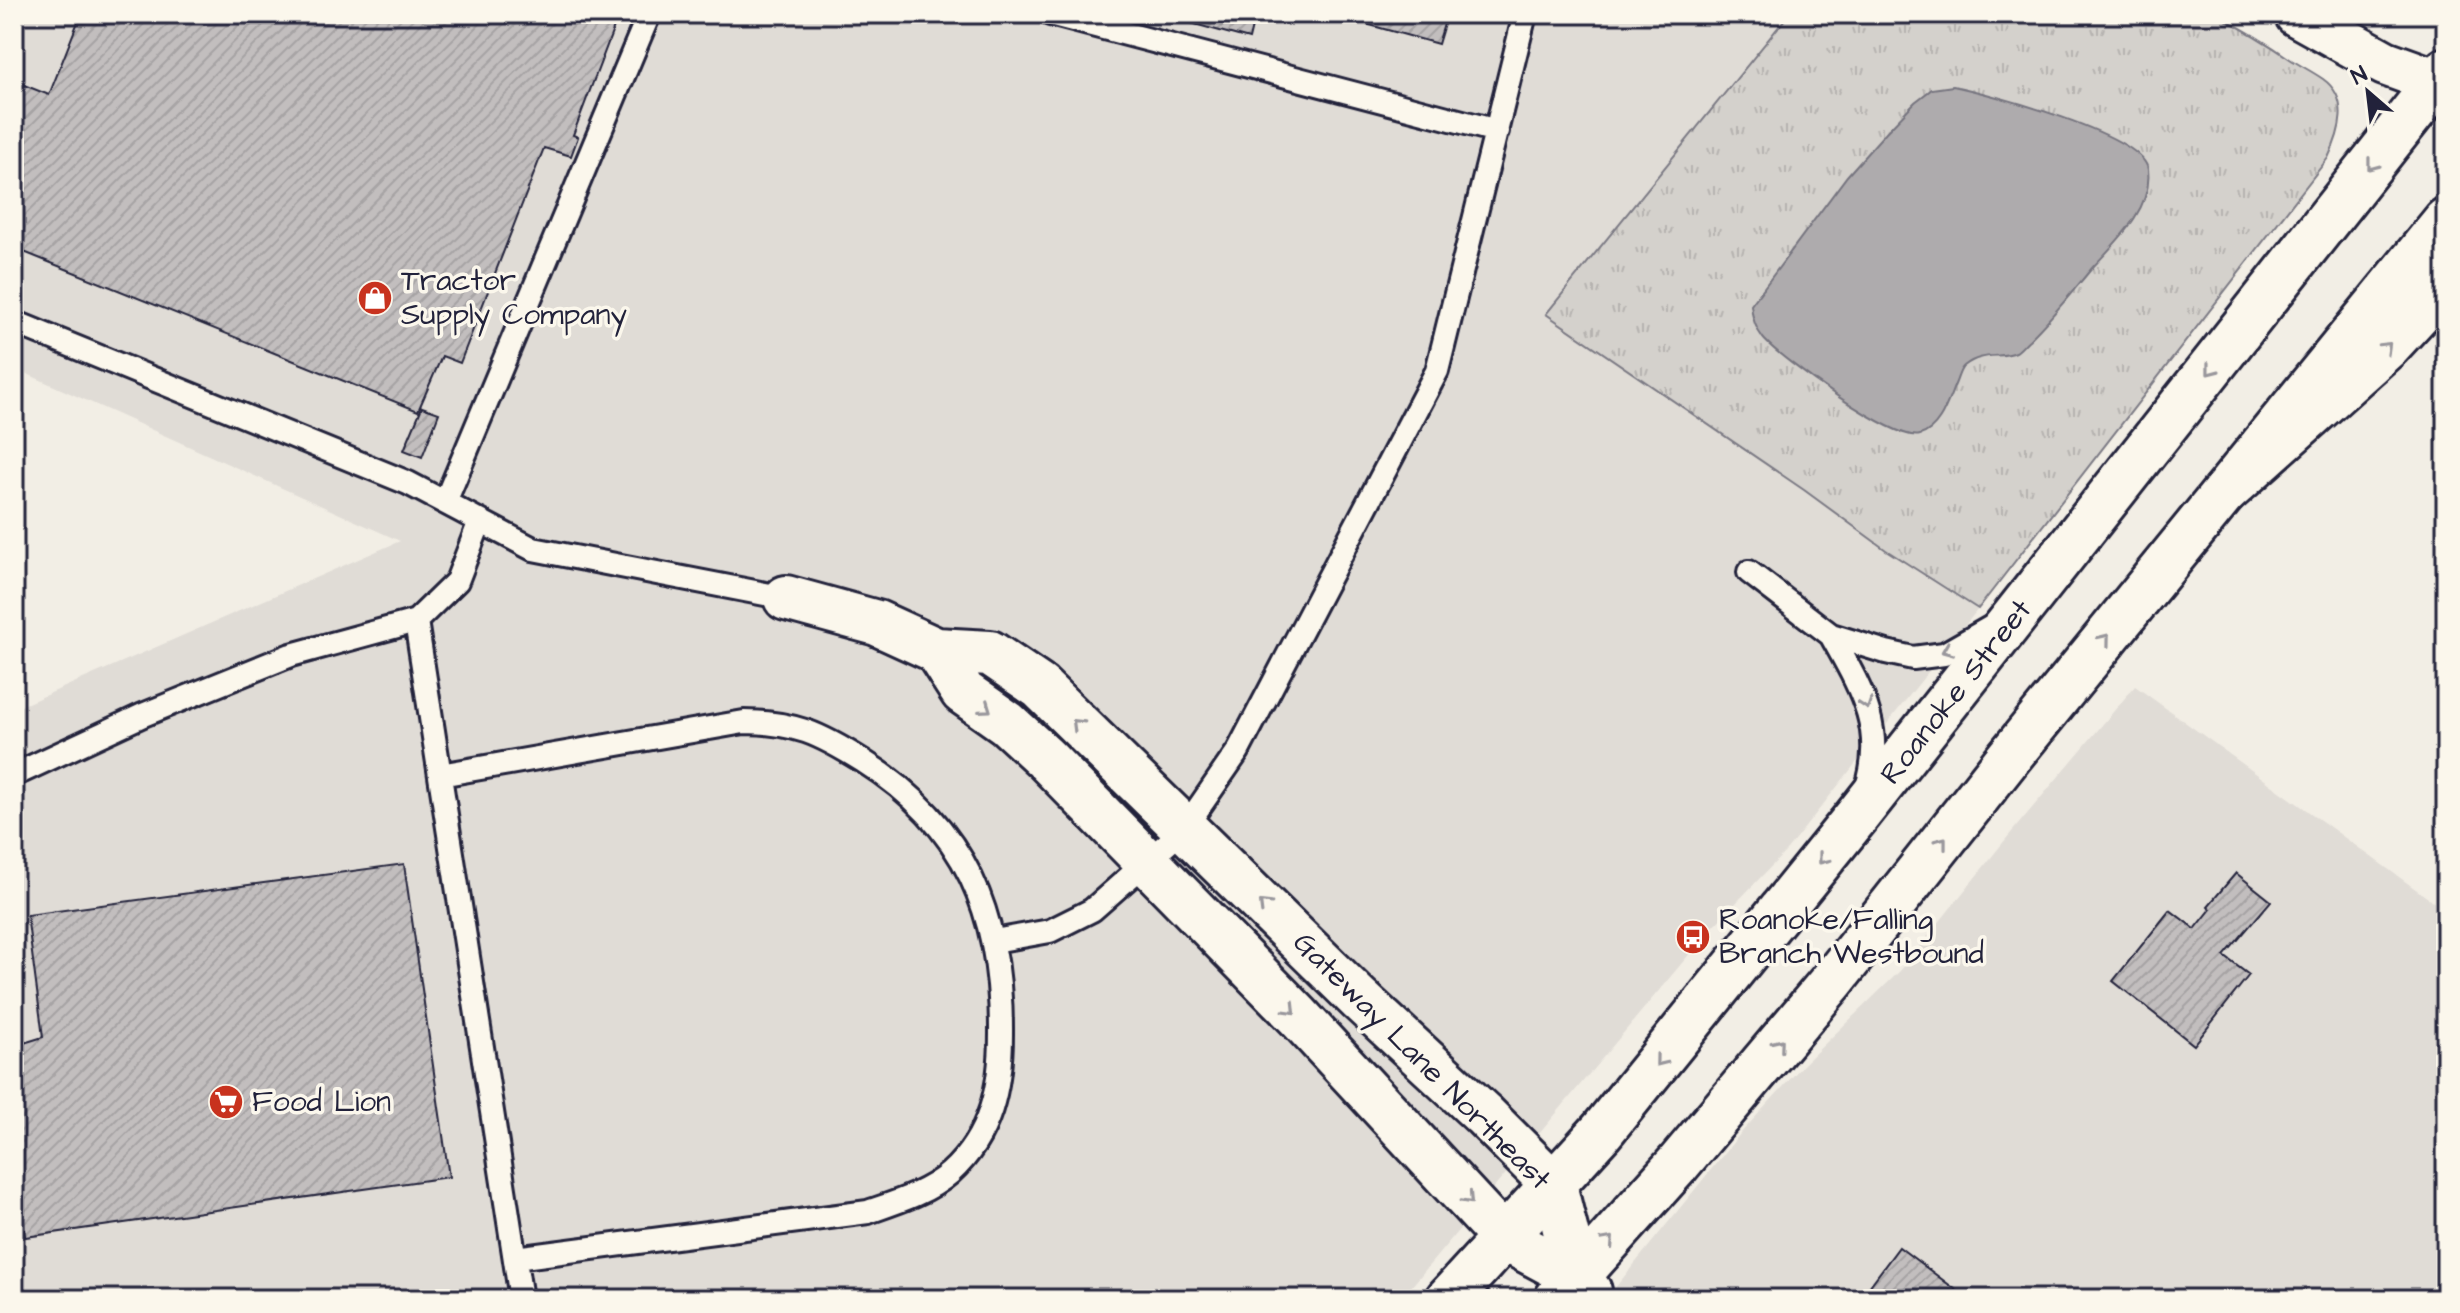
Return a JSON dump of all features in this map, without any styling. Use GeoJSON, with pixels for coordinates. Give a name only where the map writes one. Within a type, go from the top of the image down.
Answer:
{"type":"FeatureCollection","features":[{"type":"Feature","properties":{"kind":"main road"},"geometry":{"type":"LineString","coordinates":[[2297,14],[2385,63],[2443,79]]}},
{"type":"Feature","properties":{"kind":"main road","name":"Roanoke Street"},"geometry":{"type":"LineString","coordinates":[[1448,1299],[1602,1131],[1857,816],[2443,79]]}},
{"type":"Feature","properties":{"kind":"main road"},"geometry":{"type":"LineString","coordinates":[[1577,1292],[2446,220]]}},
{"type":"Feature","properties":{"kind":"main road"},"geometry":{"type":"LineString","coordinates":[[2224,493],[2388,346],[2446,283]]}},
{"type":"Feature","properties":{"kind":"main road","name":"Gateway Lane Northeast"},"geometry":{"type":"LineString","coordinates":[[786,598],[877,623],[936,650],[990,653],[1040,687],[1554,1185],[1577,1292]]}},
{"type":"Feature","properties":{"kind":"main road","name":"Gateway Lane Northeast"},"geometry":{"type":"LineString","coordinates":[[936,650],[963,692],[1007,723],[1045,758],[1298,1016],[1504,1238],[1577,1292]]}},
{"type":"Feature","properties":{"kind":"lane"},"geometry":{"type":"LineString","coordinates":[[445,502],[649,14]]}},
{"type":"Feature","properties":{"kind":"lane"},"geometry":{"type":"LineString","coordinates":[[1050,14],[1497,131]]}},
{"type":"Feature","properties":{"kind":"lane"},"geometry":{"type":"LineString","coordinates":[[994,941],[1050,931],[1092,910],[1184,829],[1238,751],[1437,371],[1525,14]]}},
{"type":"Feature","properties":{"kind":"lane"},"geometry":{"type":"LineString","coordinates":[[14,322],[408,483],[533,549],[786,598]]}},
{"type":"Feature","properties":{"kind":"lane"},"geometry":{"type":"LineString","coordinates":[[14,775],[143,715],[291,655],[416,621],[457,581],[480,521]]}},
{"type":"Feature","properties":{"kind":"lane"},"geometry":{"type":"LineString","coordinates":[[1749,572],[1831,635],[1913,658],[1944,654],[1991,627],[2035,593]]}},
{"type":"Feature","properties":{"kind":"lane"},"geometry":{"type":"LineString","coordinates":[[416,621],[521,1299]]}},
{"type":"Feature","properties":{"kind":"lane"},"geometry":{"type":"LineString","coordinates":[[1831,635],[1862,691],[1872,723],[1873,767],[1857,816]]}},
{"type":"Feature","properties":{"kind":"lane"},"geometry":{"type":"LineString","coordinates":[[440,775],[744,722],[773,722],[804,729],[875,768],[911,795],[942,827],[971,876],[994,941],[1001,1020],[1001,1059],[996,1098],[980,1137],[950,1173],[910,1198],[868,1212],[515,1258]]}},
{"type":"Feature","properties":{"kind":"shaded area"},"geometry":{"type":"Polygon","coordinates":[[[14,14],[1789,14],[1547,314],[1886,550],[1978,609],[1787,850],[1707,933],[1401,1299],[14,1299],[14,709],[400,541],[14,368],[14,14]]]}},
{"type":"Feature","properties":{"kind":"shaded area"},"geometry":{"type":"Polygon","coordinates":[[[1953,86],[2094,129],[2140,156],[2148,170],[2148,184],[2139,211],[2122,235],[2037,332],[2016,352],[1978,358],[1964,366],[1943,413],[1933,427],[1920,435],[1907,434],[1839,397],[1774,349],[1758,330],[1751,305],[1847,176],[1886,132],[1932,89],[1953,86]]]}},
{"type":"Feature","properties":{"kind":"shaded area"},"geometry":{"type":"Polygon","coordinates":[[[2135,686],[2446,911],[2446,1299],[1606,1299],[1740,1134],[1803,1065],[1900,971],[2135,686]]]}},
{"type":"Feature","properties":{"kind":"green space"},"geometry":{"type":"Polygon","coordinates":[[[1789,14],[2215,14],[2319,76],[2337,96],[2339,127],[2328,158],[1978,609],[1886,550],[1804,490],[1546,314],[1789,14]]]}},
{"type":"Feature","properties":{"kind":"building"},"geometry":{"type":"Polygon","coordinates":[[[65,14],[619,14],[573,135],[578,137],[571,156],[544,148],[460,363],[442,356],[418,411],[14,248],[14,81],[49,95],[79,19],[65,14]]]}},
{"type":"Feature","properties":{"kind":"building"},"geometry":{"type":"Polygon","coordinates":[[[1158,14],[1255,14],[1249,39],[1158,14]]]}},
{"type":"Feature","properties":{"kind":"building"},"geometry":{"type":"Polygon","coordinates":[[[1330,14],[1447,14],[1438,44],[1330,14]]]}},
{"type":"Feature","properties":{"kind":"building"},"geometry":{"type":"Polygon","coordinates":[[[422,407],[439,413],[422,457],[404,450],[422,407]]]}},
{"type":"Feature","properties":{"kind":"building","name":"Food Lion"},"geometry":{"type":"Polygon","coordinates":[[[404,864],[449,1177],[25,1237],[14,1158],[14,1046],[43,1037],[27,915],[404,864]]]}},
{"type":"Feature","properties":{"kind":"building"},"geometry":{"type":"Polygon","coordinates":[[[2236,873],[2271,901],[2224,956],[2249,975],[2194,1045],[2113,981],[2170,910],[2195,929],[2211,909],[2208,906],[2236,873]]]}},
{"type":"Feature","properties":{"kind":"building"},"geometry":{"type":"Polygon","coordinates":[[[1899,1247],[1968,1299],[1860,1299],[1899,1247]]]}},
{"type":"Feature","properties":{"kind":"place","name":"Tractor Supply Company"},"geometry":{"type":"Point","coordinates":[375,298]}},
{"type":"Feature","properties":{"kind":"place","name":"Roanoke/Falling Branch Westbound"},"geometry":{"type":"Point","coordinates":[1693,937]}},
{"type":"Feature","properties":{"kind":"place","name":"Food Lion"},"geometry":{"type":"Point","coordinates":[226,1102]}}]}
